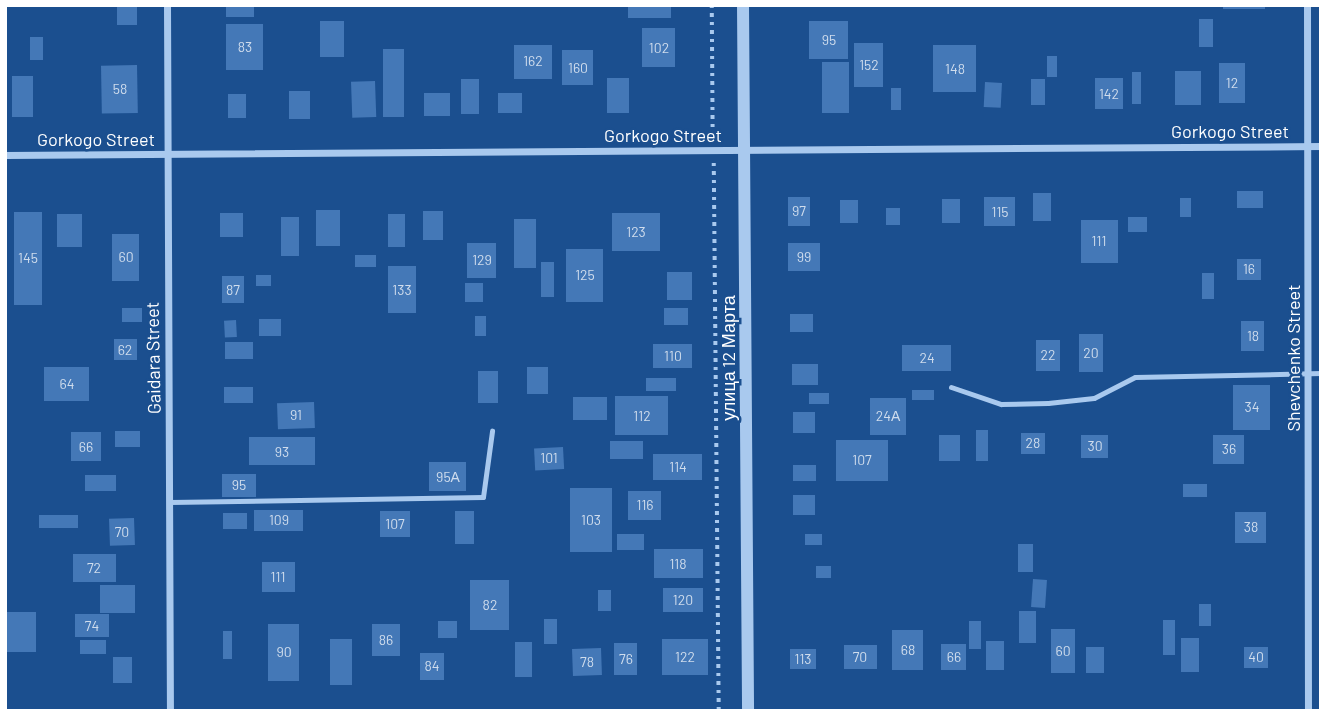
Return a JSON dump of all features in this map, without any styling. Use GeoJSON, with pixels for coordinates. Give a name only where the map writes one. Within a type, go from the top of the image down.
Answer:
{"type":"FeatureCollection","features":[{"type":"Feature","properties":{"kind":"street","name":"Gaidara Street"},"geometry":{"type":"LineString","coordinates":[[167,5],[170,711]]}},
{"type":"Feature","properties":{"kind":"street","name":"улица 12 Марта"},"geometry":{"type":"LineString","coordinates":[[743,5],[748,711]]}},
{"type":"Feature","properties":{"kind":"street","name":"Shevchenko Street"},"geometry":{"type":"LineString","coordinates":[[1307,5],[1308,711]]}},
{"type":"Feature","properties":{"kind":"street","name":"Gorkogo Street"},"geometry":{"type":"LineString","coordinates":[[5,155],[1321,146]]}},
{"type":"Feature","properties":{"kind":"lane"},"geometry":{"type":"LineString","coordinates":[[951,387],[1001,404],[1048,403],[1094,398],[1135,377],[1321,373]]}},
{"type":"Feature","properties":{"kind":"lane"},"geometry":{"type":"LineString","coordinates":[[170,502],[483,497],[492,431]]}},
{"type":"Feature","properties":{"kind":"path"},"geometry":{"type":"LineString","coordinates":[[712,5],[719,711]]}},
{"type":"Feature","properties":{"kind":"building"},"geometry":{"type":"Polygon","coordinates":[[[117,5],[137,5],[137,25],[117,25],[117,5]]]}},
{"type":"Feature","properties":{"kind":"building"},"geometry":{"type":"Polygon","coordinates":[[[226,5],[254,5],[254,17],[226,17],[226,5]]]}},
{"type":"Feature","properties":{"kind":"building"},"geometry":{"type":"Polygon","coordinates":[[[628,5],[671,5],[671,18],[628,18],[628,5]]]}},
{"type":"Feature","properties":{"kind":"building"},"geometry":{"type":"Polygon","coordinates":[[[1223,5],[1265,5],[1265,9],[1223,9],[1223,5]]]}},
{"type":"Feature","properties":{"kind":"building"},"geometry":{"type":"Polygon","coordinates":[[[1199,19],[1213,19],[1213,47],[1199,47],[1199,19]]]}},
{"type":"Feature","properties":{"kind":"building"},"geometry":{"type":"Polygon","coordinates":[[[320,21],[344,21],[344,57],[320,57],[320,21]]]}},
{"type":"Feature","properties":{"kind":"building"},"geometry":{"type":"Polygon","coordinates":[[[809,21],[848,21],[848,59],[809,59],[809,21]]]}},
{"type":"Feature","properties":{"kind":"building"},"geometry":{"type":"Polygon","coordinates":[[[226,24],[263,24],[263,70],[226,70],[226,24]]]}},
{"type":"Feature","properties":{"kind":"building"},"geometry":{"type":"Polygon","coordinates":[[[642,28],[675,28],[675,67],[642,67],[642,28]]]}},
{"type":"Feature","properties":{"kind":"building"},"geometry":{"type":"Polygon","coordinates":[[[30,37],[43,37],[43,60],[30,60],[30,37]]]}},
{"type":"Feature","properties":{"kind":"building"},"geometry":{"type":"Polygon","coordinates":[[[854,43],[883,43],[883,87],[854,87],[854,43]]]}},
{"type":"Feature","properties":{"kind":"building"},"geometry":{"type":"Polygon","coordinates":[[[514,45],[552,45],[552,79],[514,79],[514,45]]]}},
{"type":"Feature","properties":{"kind":"building"},"geometry":{"type":"Polygon","coordinates":[[[933,45],[976,45],[976,92],[933,92],[933,45]]]}},
{"type":"Feature","properties":{"kind":"building"},"geometry":{"type":"Polygon","coordinates":[[[383,49],[404,49],[404,117],[383,117],[383,49]]]}},
{"type":"Feature","properties":{"kind":"building"},"geometry":{"type":"Polygon","coordinates":[[[562,50],[593,50],[593,85],[562,85],[562,50]]]}},
{"type":"Feature","properties":{"kind":"building"},"geometry":{"type":"Polygon","coordinates":[[[1047,56],[1057,56],[1057,77],[1047,77],[1047,56]]]}},
{"type":"Feature","properties":{"kind":"building"},"geometry":{"type":"Polygon","coordinates":[[[822,62],[849,62],[849,113],[822,113],[822,62]]]}},
{"type":"Feature","properties":{"kind":"building"},"geometry":{"type":"Polygon","coordinates":[[[1219,63],[1245,63],[1245,103],[1219,103],[1219,63]]]}},
{"type":"Feature","properties":{"kind":"building"},"geometry":{"type":"Polygon","coordinates":[[[137,65],[138,113],[102,114],[101,66],[137,65]]]}},
{"type":"Feature","properties":{"kind":"building"},"geometry":{"type":"Polygon","coordinates":[[[1175,71],[1201,71],[1201,105],[1175,105],[1175,71]]]}},
{"type":"Feature","properties":{"kind":"building"},"geometry":{"type":"Polygon","coordinates":[[[1132,72],[1141,72],[1141,104],[1132,104],[1132,72]]]}},
{"type":"Feature","properties":{"kind":"building"},"geometry":{"type":"Polygon","coordinates":[[[12,76],[33,76],[33,117],[12,117],[12,76]]]}},
{"type":"Feature","properties":{"kind":"building"},"geometry":{"type":"Polygon","coordinates":[[[607,78],[629,78],[629,113],[607,113],[607,78]]]}},
{"type":"Feature","properties":{"kind":"building"},"geometry":{"type":"Polygon","coordinates":[[[1095,78],[1123,78],[1123,109],[1095,109],[1095,78]]]}},
{"type":"Feature","properties":{"kind":"building"},"geometry":{"type":"Polygon","coordinates":[[[461,79],[479,79],[479,114],[461,114],[461,79]]]}},
{"type":"Feature","properties":{"kind":"building"},"geometry":{"type":"Polygon","coordinates":[[[1031,79],[1045,79],[1045,105],[1031,105],[1031,79]]]}},
{"type":"Feature","properties":{"kind":"building"},"geometry":{"type":"Polygon","coordinates":[[[375,81],[376,117],[352,118],[351,82],[375,81]]]}},
{"type":"Feature","properties":{"kind":"building"},"geometry":{"type":"Polygon","coordinates":[[[985,82],[1002,83],[1001,108],[984,107],[985,82]]]}},
{"type":"Feature","properties":{"kind":"building"},"geometry":{"type":"Polygon","coordinates":[[[891,88],[901,88],[901,110],[891,110],[891,88]]]}},
{"type":"Feature","properties":{"kind":"building"},"geometry":{"type":"Polygon","coordinates":[[[289,91],[310,91],[310,119],[289,119],[289,91]]]}},
{"type":"Feature","properties":{"kind":"building"},"geometry":{"type":"Polygon","coordinates":[[[424,93],[450,93],[450,116],[424,116],[424,93]]]}},
{"type":"Feature","properties":{"kind":"building"},"geometry":{"type":"Polygon","coordinates":[[[498,93],[522,93],[522,113],[498,113],[498,93]]]}},
{"type":"Feature","properties":{"kind":"building"},"geometry":{"type":"Polygon","coordinates":[[[228,94],[246,94],[246,118],[228,118],[228,94]]]}},
{"type":"Feature","properties":{"kind":"building"},"geometry":{"type":"Polygon","coordinates":[[[1237,191],[1263,191],[1263,208],[1237,208],[1237,191]]]}},
{"type":"Feature","properties":{"kind":"building"},"geometry":{"type":"Polygon","coordinates":[[[1033,193],[1051,193],[1051,221],[1033,221],[1033,193]]]}},
{"type":"Feature","properties":{"kind":"building"},"geometry":{"type":"Polygon","coordinates":[[[788,197],[810,197],[810,226],[788,226],[788,197]]]}},
{"type":"Feature","properties":{"kind":"building"},"geometry":{"type":"Polygon","coordinates":[[[984,197],[1015,197],[1015,226],[984,226],[984,197]]]}},
{"type":"Feature","properties":{"kind":"building"},"geometry":{"type":"Polygon","coordinates":[[[1180,198],[1191,198],[1191,217],[1180,217],[1180,198]]]}},
{"type":"Feature","properties":{"kind":"building"},"geometry":{"type":"Polygon","coordinates":[[[942,199],[960,199],[960,223],[942,223],[942,199]]]}},
{"type":"Feature","properties":{"kind":"building"},"geometry":{"type":"Polygon","coordinates":[[[840,200],[858,200],[858,223],[840,223],[840,200]]]}},
{"type":"Feature","properties":{"kind":"building"},"geometry":{"type":"Polygon","coordinates":[[[886,208],[900,208],[900,225],[886,225],[886,208]]]}},
{"type":"Feature","properties":{"kind":"building"},"geometry":{"type":"Polygon","coordinates":[[[316,210],[340,210],[340,246],[316,246],[316,210]]]}},
{"type":"Feature","properties":{"kind":"building"},"geometry":{"type":"Polygon","coordinates":[[[423,211],[443,211],[443,240],[423,240],[423,211]]]}},
{"type":"Feature","properties":{"kind":"building"},"geometry":{"type":"Polygon","coordinates":[[[14,212],[42,212],[42,305],[14,305],[14,212]]]}},
{"type":"Feature","properties":{"kind":"building"},"geometry":{"type":"Polygon","coordinates":[[[220,213],[243,213],[243,237],[220,237],[220,213]]]}},
{"type":"Feature","properties":{"kind":"building"},"geometry":{"type":"Polygon","coordinates":[[[612,213],[660,213],[660,251],[612,251],[612,213]]]}},
{"type":"Feature","properties":{"kind":"building"},"geometry":{"type":"Polygon","coordinates":[[[57,214],[82,214],[82,247],[57,247],[57,214]]]}},
{"type":"Feature","properties":{"kind":"building"},"geometry":{"type":"Polygon","coordinates":[[[388,214],[405,214],[405,247],[388,247],[388,214]]]}},
{"type":"Feature","properties":{"kind":"building"},"geometry":{"type":"Polygon","coordinates":[[[281,217],[299,217],[299,256],[281,256],[281,217]]]}},
{"type":"Feature","properties":{"kind":"building"},"geometry":{"type":"Polygon","coordinates":[[[1128,217],[1147,217],[1147,232],[1128,232],[1128,217]]]}},
{"type":"Feature","properties":{"kind":"building"},"geometry":{"type":"Polygon","coordinates":[[[514,219],[536,219],[536,268],[514,268],[514,219]]]}},
{"type":"Feature","properties":{"kind":"building"},"geometry":{"type":"Polygon","coordinates":[[[1081,220],[1118,220],[1118,263],[1081,263],[1081,220]]]}},
{"type":"Feature","properties":{"kind":"building"},"geometry":{"type":"Polygon","coordinates":[[[112,234],[139,234],[139,281],[112,281],[112,234]]]}},
{"type":"Feature","properties":{"kind":"building"},"geometry":{"type":"Polygon","coordinates":[[[467,243],[496,243],[496,278],[467,278],[467,243]]]}},
{"type":"Feature","properties":{"kind":"building"},"geometry":{"type":"Polygon","coordinates":[[[788,243],[820,243],[820,271],[788,271],[788,243]]]}},
{"type":"Feature","properties":{"kind":"building"},"geometry":{"type":"Polygon","coordinates":[[[566,249],[603,249],[603,302],[566,302],[566,249]]]}},
{"type":"Feature","properties":{"kind":"building"},"geometry":{"type":"Polygon","coordinates":[[[355,255],[376,255],[376,267],[355,267],[355,255]]]}},
{"type":"Feature","properties":{"kind":"building"},"geometry":{"type":"Polygon","coordinates":[[[1237,259],[1261,259],[1261,280],[1237,280],[1237,259]]]}},
{"type":"Feature","properties":{"kind":"building"},"geometry":{"type":"Polygon","coordinates":[[[541,262],[554,262],[554,297],[541,297],[541,262]]]}},
{"type":"Feature","properties":{"kind":"building"},"geometry":{"type":"Polygon","coordinates":[[[388,266],[416,266],[416,313],[388,313],[388,266]]]}},
{"type":"Feature","properties":{"kind":"building"},"geometry":{"type":"Polygon","coordinates":[[[667,272],[692,272],[692,300],[667,300],[667,272]]]}},
{"type":"Feature","properties":{"kind":"building"},"geometry":{"type":"Polygon","coordinates":[[[1202,273],[1214,273],[1214,299],[1202,299],[1202,273]]]}},
{"type":"Feature","properties":{"kind":"building"},"geometry":{"type":"Polygon","coordinates":[[[256,275],[271,275],[271,286],[256,286],[256,275]]]}},
{"type":"Feature","properties":{"kind":"building"},"geometry":{"type":"Polygon","coordinates":[[[222,276],[244,276],[244,303],[222,303],[222,276]]]}},
{"type":"Feature","properties":{"kind":"building"},"geometry":{"type":"Polygon","coordinates":[[[465,283],[483,283],[483,302],[465,302],[465,283]]]}},
{"type":"Feature","properties":{"kind":"building"},"geometry":{"type":"Polygon","coordinates":[[[122,308],[142,308],[142,322],[122,322],[122,308]]]}},
{"type":"Feature","properties":{"kind":"building"},"geometry":{"type":"Polygon","coordinates":[[[664,308],[688,308],[688,325],[664,325],[664,308]]]}},
{"type":"Feature","properties":{"kind":"building"},"geometry":{"type":"Polygon","coordinates":[[[790,314],[813,314],[813,332],[790,332],[790,314]]]}},
{"type":"Feature","properties":{"kind":"building"},"geometry":{"type":"Polygon","coordinates":[[[475,316],[486,316],[486,336],[475,336],[475,316]]]}},
{"type":"Feature","properties":{"kind":"building"},"geometry":{"type":"Polygon","coordinates":[[[259,319],[281,319],[281,336],[259,336],[259,319]]]}},
{"type":"Feature","properties":{"kind":"building"},"geometry":{"type":"Polygon","coordinates":[[[236,320],[237,337],[225,338],[224,321],[236,320]]]}},
{"type":"Feature","properties":{"kind":"building"},"geometry":{"type":"Polygon","coordinates":[[[1241,321],[1264,321],[1264,351],[1241,351],[1241,321]]]}},
{"type":"Feature","properties":{"kind":"building"},"geometry":{"type":"Polygon","coordinates":[[[1079,334],[1103,334],[1103,372],[1079,372],[1079,334]]]}},
{"type":"Feature","properties":{"kind":"building"},"geometry":{"type":"Polygon","coordinates":[[[114,339],[137,339],[137,360],[114,360],[114,339]]]}},
{"type":"Feature","properties":{"kind":"building"},"geometry":{"type":"Polygon","coordinates":[[[1036,340],[1060,340],[1060,371],[1036,371],[1036,340]]]}},
{"type":"Feature","properties":{"kind":"building"},"geometry":{"type":"Polygon","coordinates":[[[225,342],[253,342],[253,359],[225,359],[225,342]]]}},
{"type":"Feature","properties":{"kind":"building"},"geometry":{"type":"Polygon","coordinates":[[[653,344],[692,344],[692,368],[653,368],[653,344]]]}},
{"type":"Feature","properties":{"kind":"building"},"geometry":{"type":"Polygon","coordinates":[[[902,345],[951,345],[951,371],[902,371],[902,345]]]}},
{"type":"Feature","properties":{"kind":"building"},"geometry":{"type":"Polygon","coordinates":[[[792,364],[818,364],[818,385],[792,385],[792,364]]]}},
{"type":"Feature","properties":{"kind":"building"},"geometry":{"type":"Polygon","coordinates":[[[44,367],[89,367],[89,401],[44,401],[44,367]]]}},
{"type":"Feature","properties":{"kind":"building"},"geometry":{"type":"Polygon","coordinates":[[[527,367],[548,367],[548,394],[527,394],[527,367]]]}},
{"type":"Feature","properties":{"kind":"building"},"geometry":{"type":"Polygon","coordinates":[[[478,371],[498,371],[498,403],[478,403],[478,371]]]}},
{"type":"Feature","properties":{"kind":"building"},"geometry":{"type":"Polygon","coordinates":[[[646,378],[676,378],[676,391],[646,391],[646,378]]]}},
{"type":"Feature","properties":{"kind":"building"},"geometry":{"type":"Polygon","coordinates":[[[1233,385],[1270,385],[1270,430],[1233,430],[1233,385]]]}},
{"type":"Feature","properties":{"kind":"building"},"geometry":{"type":"Polygon","coordinates":[[[224,387],[253,387],[253,403],[224,403],[224,387]]]}},
{"type":"Feature","properties":{"kind":"building"},"geometry":{"type":"Polygon","coordinates":[[[912,390],[934,390],[934,400],[912,400],[912,390]]]}},
{"type":"Feature","properties":{"kind":"building"},"geometry":{"type":"Polygon","coordinates":[[[809,393],[829,393],[829,404],[809,404],[809,393]]]}},
{"type":"Feature","properties":{"kind":"building"},"geometry":{"type":"Polygon","coordinates":[[[615,396],[668,396],[668,435],[615,435],[615,396]]]}},
{"type":"Feature","properties":{"kind":"building"},"geometry":{"type":"Polygon","coordinates":[[[573,397],[607,397],[607,420],[573,420],[573,397]]]}},
{"type":"Feature","properties":{"kind":"building"},"geometry":{"type":"Polygon","coordinates":[[[870,398],[906,398],[906,435],[870,435],[870,398]]]}},
{"type":"Feature","properties":{"kind":"building"},"geometry":{"type":"Polygon","coordinates":[[[314,402],[315,428],[278,429],[277,403],[314,402]]]}},
{"type":"Feature","properties":{"kind":"building"},"geometry":{"type":"Polygon","coordinates":[[[793,412],[815,412],[815,433],[793,433],[793,412]]]}},
{"type":"Feature","properties":{"kind":"building"},"geometry":{"type":"Polygon","coordinates":[[[976,430],[988,430],[988,461],[976,461],[976,430]]]}},
{"type":"Feature","properties":{"kind":"building"},"geometry":{"type":"Polygon","coordinates":[[[115,431],[140,431],[140,447],[115,447],[115,431]]]}},
{"type":"Feature","properties":{"kind":"building"},"geometry":{"type":"Polygon","coordinates":[[[71,432],[101,432],[101,461],[71,461],[71,432]]]}},
{"type":"Feature","properties":{"kind":"building"},"geometry":{"type":"Polygon","coordinates":[[[1021,433],[1045,433],[1045,454],[1021,454],[1021,433]]]}},
{"type":"Feature","properties":{"kind":"building"},"geometry":{"type":"Polygon","coordinates":[[[939,435],[960,435],[960,461],[939,461],[939,435]]]}},
{"type":"Feature","properties":{"kind":"building"},"geometry":{"type":"Polygon","coordinates":[[[1081,435],[1108,435],[1108,458],[1081,458],[1081,435]]]}},
{"type":"Feature","properties":{"kind":"building"},"geometry":{"type":"Polygon","coordinates":[[[1213,435],[1244,435],[1244,464],[1213,464],[1213,435]]]}},
{"type":"Feature","properties":{"kind":"building"},"geometry":{"type":"Polygon","coordinates":[[[249,437],[315,437],[315,465],[249,465],[249,437]]]}},
{"type":"Feature","properties":{"kind":"building"},"geometry":{"type":"Polygon","coordinates":[[[836,440],[888,440],[888,481],[836,481],[836,440]]]}},
{"type":"Feature","properties":{"kind":"building"},"geometry":{"type":"Polygon","coordinates":[[[610,441],[643,441],[643,459],[610,459],[610,441]]]}},
{"type":"Feature","properties":{"kind":"building"},"geometry":{"type":"Polygon","coordinates":[[[563,447],[564,469],[535,470],[534,449],[563,447]]]}},
{"type":"Feature","properties":{"kind":"building"},"geometry":{"type":"Polygon","coordinates":[[[653,454],[702,454],[702,480],[653,480],[653,454]]]}},
{"type":"Feature","properties":{"kind":"building"},"geometry":{"type":"Polygon","coordinates":[[[429,462],[466,462],[466,491],[429,491],[429,462]]]}},
{"type":"Feature","properties":{"kind":"building"},"geometry":{"type":"Polygon","coordinates":[[[793,465],[816,465],[816,481],[793,481],[793,465]]]}},
{"type":"Feature","properties":{"kind":"building"},"geometry":{"type":"Polygon","coordinates":[[[222,474],[256,474],[256,497],[222,497],[222,474]]]}},
{"type":"Feature","properties":{"kind":"building"},"geometry":{"type":"Polygon","coordinates":[[[85,475],[116,475],[116,491],[85,491],[85,475]]]}},
{"type":"Feature","properties":{"kind":"building"},"geometry":{"type":"Polygon","coordinates":[[[1183,484],[1207,484],[1207,497],[1183,497],[1183,484]]]}},
{"type":"Feature","properties":{"kind":"building"},"geometry":{"type":"Polygon","coordinates":[[[570,488],[612,488],[612,552],[570,552],[570,488]]]}},
{"type":"Feature","properties":{"kind":"building"},"geometry":{"type":"Polygon","coordinates":[[[628,491],[661,491],[661,520],[628,520],[628,491]]]}},
{"type":"Feature","properties":{"kind":"building"},"geometry":{"type":"Polygon","coordinates":[[[793,495],[815,495],[815,515],[793,515],[793,495]]]}},
{"type":"Feature","properties":{"kind":"building"},"geometry":{"type":"Polygon","coordinates":[[[254,510],[303,510],[303,531],[254,531],[254,510]]]}},
{"type":"Feature","properties":{"kind":"building"},"geometry":{"type":"Polygon","coordinates":[[[380,511],[410,511],[410,537],[380,537],[380,511]]]}},
{"type":"Feature","properties":{"kind":"building"},"geometry":{"type":"Polygon","coordinates":[[[455,511],[474,511],[474,544],[455,544],[455,511]]]}},
{"type":"Feature","properties":{"kind":"building"},"geometry":{"type":"Polygon","coordinates":[[[1235,512],[1266,512],[1266,543],[1235,543],[1235,512]]]}},
{"type":"Feature","properties":{"kind":"building"},"geometry":{"type":"Polygon","coordinates":[[[223,513],[247,513],[247,529],[223,529],[223,513]]]}},
{"type":"Feature","properties":{"kind":"building"},"geometry":{"type":"Polygon","coordinates":[[[39,515],[78,515],[78,528],[39,528],[39,515]]]}},
{"type":"Feature","properties":{"kind":"building"},"geometry":{"type":"Polygon","coordinates":[[[134,518],[135,545],[110,546],[109,519],[134,518]]]}},
{"type":"Feature","properties":{"kind":"building"},"geometry":{"type":"Polygon","coordinates":[[[617,534],[644,534],[644,550],[617,550],[617,534]]]}},
{"type":"Feature","properties":{"kind":"building"},"geometry":{"type":"Polygon","coordinates":[[[805,534],[822,534],[822,545],[805,545],[805,534]]]}},
{"type":"Feature","properties":{"kind":"building"},"geometry":{"type":"Polygon","coordinates":[[[1018,544],[1033,544],[1033,572],[1018,572],[1018,544]]]}},
{"type":"Feature","properties":{"kind":"building"},"geometry":{"type":"Polygon","coordinates":[[[654,549],[703,549],[703,578],[654,578],[654,549]]]}},
{"type":"Feature","properties":{"kind":"building"},"geometry":{"type":"Polygon","coordinates":[[[73,554],[116,554],[116,582],[73,582],[73,554]]]}},
{"type":"Feature","properties":{"kind":"building"},"geometry":{"type":"Polygon","coordinates":[[[262,562],[295,562],[295,592],[262,592],[262,562]]]}},
{"type":"Feature","properties":{"kind":"building"},"geometry":{"type":"Polygon","coordinates":[[[816,566],[831,566],[831,578],[816,578],[816,566]]]}},
{"type":"Feature","properties":{"kind":"building"},"geometry":{"type":"Polygon","coordinates":[[[1033,579],[1047,580],[1045,608],[1031,607],[1033,579]]]}},
{"type":"Feature","properties":{"kind":"building"},"geometry":{"type":"Polygon","coordinates":[[[470,580],[509,580],[509,630],[470,630],[470,580]]]}},
{"type":"Feature","properties":{"kind":"building"},"geometry":{"type":"Polygon","coordinates":[[[100,585],[135,585],[135,613],[100,613],[100,585]]]}},
{"type":"Feature","properties":{"kind":"building"},"geometry":{"type":"Polygon","coordinates":[[[663,588],[703,588],[703,612],[663,612],[663,588]]]}},
{"type":"Feature","properties":{"kind":"building"},"geometry":{"type":"Polygon","coordinates":[[[598,590],[611,590],[611,611],[598,611],[598,590]]]}},
{"type":"Feature","properties":{"kind":"building"},"geometry":{"type":"Polygon","coordinates":[[[1199,604],[1211,604],[1211,626],[1199,626],[1199,604]]]}},
{"type":"Feature","properties":{"kind":"building"},"geometry":{"type":"Polygon","coordinates":[[[1019,611],[1036,611],[1036,643],[1019,643],[1019,611]]]}},
{"type":"Feature","properties":{"kind":"building"},"geometry":{"type":"Polygon","coordinates":[[[5,612],[36,612],[36,652],[5,652],[5,612]]]}},
{"type":"Feature","properties":{"kind":"building"},"geometry":{"type":"Polygon","coordinates":[[[75,614],[109,614],[109,637],[75,637],[75,614]]]}},
{"type":"Feature","properties":{"kind":"building"},"geometry":{"type":"Polygon","coordinates":[[[544,619],[557,619],[557,644],[544,644],[544,619]]]}},
{"type":"Feature","properties":{"kind":"building"},"geometry":{"type":"Polygon","coordinates":[[[1163,620],[1175,620],[1175,655],[1163,655],[1163,620]]]}},
{"type":"Feature","properties":{"kind":"building"},"geometry":{"type":"Polygon","coordinates":[[[438,621],[457,621],[457,638],[438,638],[438,621]]]}},
{"type":"Feature","properties":{"kind":"building"},"geometry":{"type":"Polygon","coordinates":[[[969,621],[981,621],[981,649],[969,649],[969,621]]]}},
{"type":"Feature","properties":{"kind":"building"},"geometry":{"type":"Polygon","coordinates":[[[268,624],[299,624],[299,681],[268,681],[268,624]]]}},
{"type":"Feature","properties":{"kind":"building"},"geometry":{"type":"Polygon","coordinates":[[[372,624],[400,624],[400,656],[372,656],[372,624]]]}},
{"type":"Feature","properties":{"kind":"building"},"geometry":{"type":"Polygon","coordinates":[[[1051,629],[1075,629],[1075,673],[1051,673],[1051,629]]]}},
{"type":"Feature","properties":{"kind":"building"},"geometry":{"type":"Polygon","coordinates":[[[892,630],[923,630],[923,670],[892,670],[892,630]]]}},
{"type":"Feature","properties":{"kind":"building"},"geometry":{"type":"Polygon","coordinates":[[[223,631],[232,631],[232,659],[223,659],[223,631]]]}},
{"type":"Feature","properties":{"kind":"building"},"geometry":{"type":"Polygon","coordinates":[[[1181,638],[1199,638],[1199,672],[1181,672],[1181,638]]]}},
{"type":"Feature","properties":{"kind":"building"},"geometry":{"type":"Polygon","coordinates":[[[330,639],[352,639],[352,685],[330,685],[330,639]]]}},
{"type":"Feature","properties":{"kind":"building"},"geometry":{"type":"Polygon","coordinates":[[[662,639],[708,639],[708,675],[662,675],[662,639]]]}},
{"type":"Feature","properties":{"kind":"building"},"geometry":{"type":"Polygon","coordinates":[[[80,640],[106,640],[106,654],[80,654],[80,640]]]}},
{"type":"Feature","properties":{"kind":"building"},"geometry":{"type":"Polygon","coordinates":[[[986,641],[1004,641],[1004,670],[986,670],[986,641]]]}},
{"type":"Feature","properties":{"kind":"building"},"geometry":{"type":"Polygon","coordinates":[[[515,642],[532,642],[532,677],[515,677],[515,642]]]}},
{"type":"Feature","properties":{"kind":"building"},"geometry":{"type":"Polygon","coordinates":[[[614,643],[637,643],[637,675],[614,675],[614,643]]]}},
{"type":"Feature","properties":{"kind":"building"},"geometry":{"type":"Polygon","coordinates":[[[941,644],[966,644],[966,670],[941,670],[941,644]]]}},
{"type":"Feature","properties":{"kind":"building"},"geometry":{"type":"Polygon","coordinates":[[[844,645],[877,645],[877,669],[844,669],[844,645]]]}},
{"type":"Feature","properties":{"kind":"building"},"geometry":{"type":"Polygon","coordinates":[[[1086,647],[1104,647],[1104,673],[1086,673],[1086,647]]]}},
{"type":"Feature","properties":{"kind":"building"},"geometry":{"type":"Polygon","coordinates":[[[1244,647],[1268,647],[1268,668],[1244,668],[1244,647]]]}},
{"type":"Feature","properties":{"kind":"building"},"geometry":{"type":"Polygon","coordinates":[[[601,648],[602,675],[573,676],[572,649],[601,648]]]}},
{"type":"Feature","properties":{"kind":"building"},"geometry":{"type":"Polygon","coordinates":[[[790,649],[816,649],[816,669],[790,669],[790,649]]]}},
{"type":"Feature","properties":{"kind":"building"},"geometry":{"type":"Polygon","coordinates":[[[420,653],[444,653],[444,680],[420,680],[420,653]]]}},
{"type":"Feature","properties":{"kind":"building"},"geometry":{"type":"Polygon","coordinates":[[[113,657],[132,657],[132,683],[113,683],[113,657]]]}}]}
